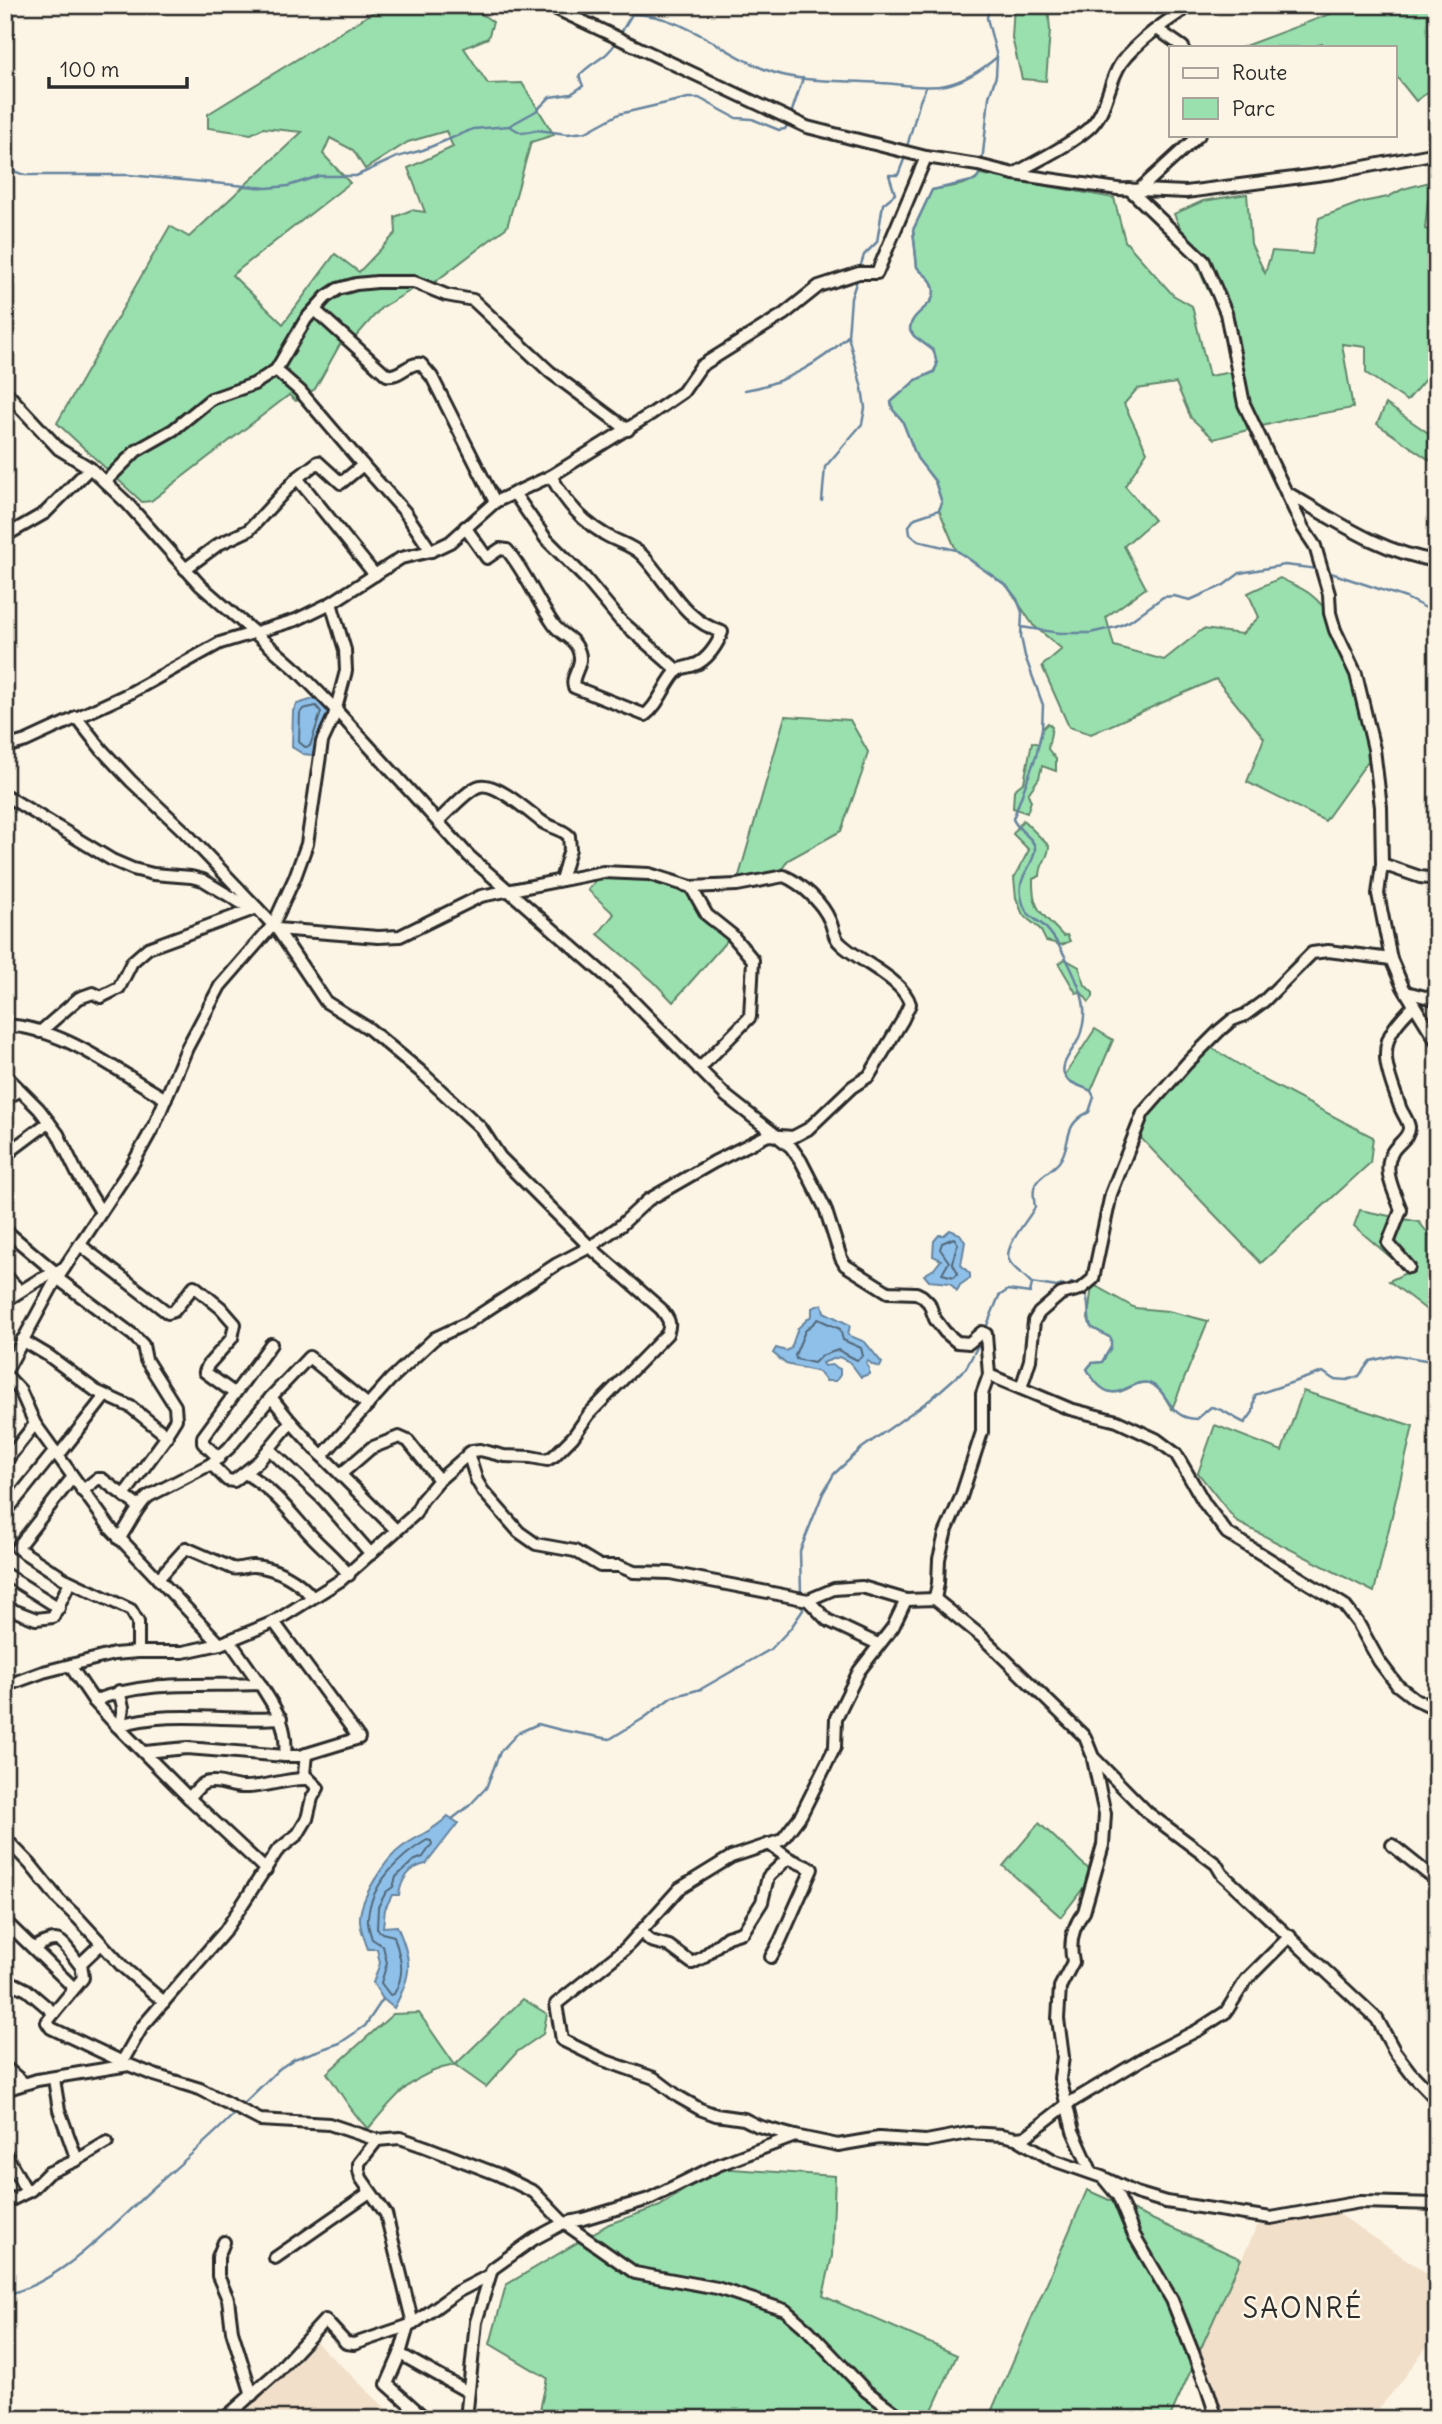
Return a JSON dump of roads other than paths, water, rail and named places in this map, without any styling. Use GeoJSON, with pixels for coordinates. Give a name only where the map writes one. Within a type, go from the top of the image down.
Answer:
{"type":"FeatureCollection","features":[{"type":"Feature","properties":{"kind":"street"},"geometry":{"type":"LineString","coordinates":[[548,5],[807,127],[926,157],[1014,174],[1135,189],[1186,192],[1332,173],[1437,153]]}},
{"type":"Feature","properties":{"kind":"street"},"geometry":{"type":"LineString","coordinates":[[1014,174],[1089,129],[1108,99],[1109,88],[1122,63],[1157,29],[1191,5]]}},
{"type":"Feature","properties":{"kind":"street"},"geometry":{"type":"LineString","coordinates":[[1157,29],[1182,46]]}},
{"type":"Feature","properties":{"kind":"street"},"geometry":{"type":"LineString","coordinates":[[1135,189],[1198,136]]}},
{"type":"Feature","properties":{"kind":"street"},"geometry":{"type":"LineString","coordinates":[[5,747],[26,741],[128,694],[204,650],[255,632],[277,628],[331,603],[401,558],[431,551],[450,542],[495,502],[551,476],[628,430],[683,392],[695,371],[784,314],[819,286],[859,272],[877,273],[926,157]]}},
{"type":"Feature","properties":{"kind":"street"},"geometry":{"type":"LineString","coordinates":[[1135,189],[1204,261],[1226,313],[1244,404],[1303,528],[1315,546],[1329,594],[1335,630],[1356,674],[1374,749],[1381,807],[1382,864],[1378,894],[1391,959],[1406,992],[1437,1042]]}},
{"type":"Feature","properties":{"kind":"street"},"geometry":{"type":"LineString","coordinates":[[105,482],[136,452],[173,430],[211,399],[254,384],[276,370],[306,319],[326,296],[338,289],[377,282],[414,282],[446,295],[473,300],[551,372],[628,430]]}},
{"type":"Feature","properties":{"kind":"street"},"geometry":{"type":"LineString","coordinates":[[316,310],[387,375],[396,374],[415,363],[426,369],[495,502]]}},
{"type":"Feature","properties":{"kind":"street"},"geometry":{"type":"LineString","coordinates":[[276,370],[300,391],[405,512],[431,551]]}},
{"type":"Feature","properties":{"kind":"street"},"geometry":{"type":"LineString","coordinates":[[5,391],[59,449],[90,468],[127,503],[200,585],[255,632],[336,710],[468,856],[621,989],[726,1096],[777,1135],[801,1161],[815,1186],[845,1265],[888,1292],[916,1293],[922,1296],[929,1303],[935,1319],[957,1342],[969,1343],[982,1332],[988,1335],[989,1375],[982,1394],[982,1432],[961,1497],[945,1534],[939,1559],[935,1599]]}},
{"type":"Feature","properties":{"kind":"street"},"geometry":{"type":"LineString","coordinates":[[185,569],[219,544],[249,530],[297,478],[319,462],[341,483],[363,465]]}},
{"type":"Feature","properties":{"kind":"street"},"geometry":{"type":"LineString","coordinates":[[6,534],[46,513],[90,468]]}},
{"type":"Feature","properties":{"kind":"street"},"geometry":{"type":"LineString","coordinates":[[465,527],[487,558],[500,549],[507,550],[533,588],[554,626],[575,643],[580,660],[572,685],[578,691],[645,715],[678,671],[704,659],[715,647],[722,632],[708,628],[686,610],[634,548],[605,534],[578,515],[559,492],[551,476]]}},
{"type":"Feature","properties":{"kind":"street"},"geometry":{"type":"LineString","coordinates":[[297,478],[375,575]]}},
{"type":"Feature","properties":{"kind":"street"},"geometry":{"type":"LineString","coordinates":[[1286,492],[1361,535],[1417,558],[1437,561]]}},
{"type":"Feature","properties":{"kind":"street"},"geometry":{"type":"LineString","coordinates":[[514,493],[546,539],[585,578],[620,620],[678,671]]}},
{"type":"Feature","properties":{"kind":"street"},"geometry":{"type":"LineString","coordinates":[[285,1756],[285,1730],[281,1718],[260,1684],[224,1642],[119,1539],[72,1478],[35,1424],[20,1390],[5,1373],[59,1273],[131,1167],[166,1099],[187,1048],[220,986],[275,927],[307,844],[320,752],[336,710],[346,671],[339,626],[331,603]]}},
{"type":"Feature","properties":{"kind":"street"},"geometry":{"type":"LineString","coordinates":[[5,1686],[43,1672],[114,1654],[183,1652],[224,1642],[274,1622],[349,1575],[415,1514],[422,1500],[439,1480],[468,1453],[480,1450],[504,1456],[550,1459],[564,1447],[589,1414],[667,1335],[670,1327],[669,1319],[661,1310],[590,1247],[500,1157],[481,1128],[420,1071],[368,1028],[326,1002],[275,927],[184,831],[131,781],[76,717]]}},
{"type":"Feature","properties":{"kind":"street"},"geometry":{"type":"LineString","coordinates":[[438,821],[473,789],[487,786],[497,790],[527,809],[547,826],[559,829],[569,836],[570,849],[561,880]]}},
{"type":"Feature","properties":{"kind":"street"},"geometry":{"type":"LineString","coordinates":[[5,794],[112,860],[153,874],[203,880],[241,903],[254,905]]}},
{"type":"Feature","properties":{"kind":"street"},"geometry":{"type":"LineString","coordinates":[[1382,864],[1420,877],[1437,879]]}},
{"type":"Feature","properties":{"kind":"street"},"geometry":{"type":"LineString","coordinates":[[275,927],[378,937],[400,936],[481,896],[603,872],[649,874],[691,887],[737,885],[784,876],[811,894],[824,910],[832,933],[839,943],[891,980],[908,999],[909,1004],[906,1014],[866,1079],[852,1087],[800,1134],[787,1138],[777,1135],[759,1139],[714,1161],[648,1200],[620,1226],[590,1247],[556,1264],[467,1323],[435,1338],[390,1380],[322,1456]]}},
{"type":"Feature","properties":{"kind":"street"},"geometry":{"type":"LineString","coordinates":[[691,887],[707,915],[750,955],[753,965],[750,1017],[699,1069]]}},
{"type":"Feature","properties":{"kind":"street"},"geometry":{"type":"LineString","coordinates":[[40,1032],[79,998],[93,993],[101,997],[117,990],[132,962],[148,948],[254,905]]}},
{"type":"Feature","properties":{"kind":"street"},"geometry":{"type":"LineString","coordinates":[[1021,1388],[1030,1360],[1034,1321],[1051,1301],[1061,1294],[1081,1289],[1093,1279],[1111,1194],[1143,1113],[1220,1030],[1264,1001],[1312,953],[1328,951],[1391,959]]}},
{"type":"Feature","properties":{"kind":"street"},"geometry":{"type":"LineString","coordinates":[[1406,992],[1437,1000]]}},
{"type":"Feature","properties":{"kind":"street"},"geometry":{"type":"LineString","coordinates":[[1409,1267],[1388,1243],[1401,1210],[1389,1176],[1391,1153],[1408,1131],[1409,1125],[1403,1115],[1385,1055],[1392,1030],[1414,1005]]}},
{"type":"Feature","properties":{"kind":"street"},"geometry":{"type":"LineString","coordinates":[[5,1026],[40,1032],[106,1062],[166,1099]]}},
{"type":"Feature","properties":{"kind":"street"},"geometry":{"type":"LineString","coordinates":[[5,1075],[49,1122],[101,1212]]}},
{"type":"Feature","properties":{"kind":"street"},"geometry":{"type":"LineString","coordinates":[[5,1100],[19,1090]]}},
{"type":"Feature","properties":{"kind":"street"},"geometry":{"type":"LineString","coordinates":[[5,1138],[9,1153],[49,1122]]}},
{"type":"Feature","properties":{"kind":"street"},"geometry":{"type":"LineString","coordinates":[[5,1230],[143,1345],[146,1360],[175,1406],[176,1419],[166,1439],[124,1495]]}},
{"type":"Feature","properties":{"kind":"street"},"geometry":{"type":"LineString","coordinates":[[80,1245],[168,1313],[174,1311],[194,1286],[229,1316],[235,1324],[234,1333],[205,1372],[234,1393]]}},
{"type":"Feature","properties":{"kind":"street"},"geometry":{"type":"LineString","coordinates":[[5,1301],[59,1273]]}},
{"type":"Feature","properties":{"kind":"street"},"geometry":{"type":"LineString","coordinates":[[5,1275],[20,1291]]}},
{"type":"Feature","properties":{"kind":"street"},"geometry":{"type":"LineString","coordinates":[[22,1340],[105,1396],[131,1407],[166,1435]]}},
{"type":"Feature","properties":{"kind":"street"},"geometry":{"type":"LineString","coordinates":[[271,1344],[202,1438],[229,1481],[234,1481],[269,1449],[291,1422]]}},
{"type":"Feature","properties":{"kind":"street"},"geometry":{"type":"LineString","coordinates":[[119,1539],[149,1496],[215,1461],[309,1357],[368,1405]]}},
{"type":"Feature","properties":{"kind":"street"},"geometry":{"type":"LineString","coordinates":[[989,1375],[1070,1409],[1116,1421],[1156,1439],[1181,1461],[1205,1504],[1227,1533],[1344,1605],[1397,1685],[1415,1699],[1437,1709]]}},
{"type":"Feature","properties":{"kind":"street"},"geometry":{"type":"LineString","coordinates":[[5,1513],[105,1396]]}},
{"type":"Feature","properties":{"kind":"street"},"geometry":{"type":"LineString","coordinates":[[271,1397],[322,1456],[396,1530]]}},
{"type":"Feature","properties":{"kind":"street"},"geometry":{"type":"LineString","coordinates":[[5,1462],[35,1424]]}},
{"type":"Feature","properties":{"kind":"street"},"geometry":{"type":"LineString","coordinates":[[341,1474],[371,1448],[399,1437],[408,1441],[439,1480]]}},
{"type":"Feature","properties":{"kind":"street"},"geometry":{"type":"LineString","coordinates":[[269,1449],[322,1498],[371,1554]]}},
{"type":"Feature","properties":{"kind":"street"},"geometry":{"type":"LineString","coordinates":[[468,1453],[483,1491],[519,1532],[536,1544],[575,1551],[600,1566],[619,1566],[634,1572],[670,1573],[808,1600],[834,1589],[862,1587],[906,1600],[935,1599],[981,1636],[1085,1737],[1093,1757],[1104,1814],[1103,1845],[1084,1912],[1072,1938],[1070,1949],[1073,1962],[1060,1987],[1058,2019],[1063,2057],[1060,2078],[1073,2132],[1097,2175],[1118,2196],[1134,2235],[1172,2300],[1217,2419]]}},
{"type":"Feature","properties":{"kind":"street"},"geometry":{"type":"LineString","coordinates":[[245,1473],[271,1491],[290,1509],[306,1531],[349,1575]]}},
{"type":"Feature","properties":{"kind":"street"},"geometry":{"type":"LineString","coordinates":[[72,1478],[17,1548],[71,1582],[135,1614],[138,1622],[138,1652]]}},
{"type":"Feature","properties":{"kind":"street"},"geometry":{"type":"LineString","coordinates":[[82,1492],[97,1479],[102,1479],[139,1507]]}},
{"type":"Feature","properties":{"kind":"street"},"geometry":{"type":"LineString","coordinates":[[158,1579],[186,1548],[232,1568],[240,1569],[252,1565],[280,1572],[295,1581],[312,1597]]}},
{"type":"Feature","properties":{"kind":"street"},"geometry":{"type":"LineString","coordinates":[[5,1574],[58,1608]]}},
{"type":"Feature","properties":{"kind":"street"},"geometry":{"type":"LineString","coordinates":[[5,1625],[7,1608],[40,1619],[52,1617],[71,1582]]}},
{"type":"Feature","properties":{"kind":"street"},"geometry":{"type":"LineString","coordinates":[[808,1600],[827,1620],[878,1644]]}},
{"type":"Feature","properties":{"kind":"street"},"geometry":{"type":"LineString","coordinates":[[906,1600],[900,1615],[859,1671],[836,1718],[835,1747],[801,1815],[782,1840],[731,1857],[679,1889],[608,1965],[556,2004],[562,2040],[603,2060],[654,2078],[700,2109],[716,2115],[744,2119],[758,2126],[795,2136],[838,2145],[879,2138],[926,2141],[969,2133],[1026,2137],[1066,2105],[1226,2012],[1246,1980],[1290,1936]]}},
{"type":"Feature","properties":{"kind":"street"},"geometry":{"type":"LineString","coordinates":[[145,1752],[187,1748],[294,1757],[359,1738],[274,1622]]}},
{"type":"Feature","properties":{"kind":"street"},"geometry":{"type":"LineString","coordinates":[[71,1667],[94,1701],[189,1798],[266,1870]]}},
{"type":"Feature","properties":{"kind":"street"},"geometry":{"type":"LineString","coordinates":[[94,1701],[119,1691],[156,1685],[260,1684]]}},
{"type":"Feature","properties":{"kind":"street"},"geometry":{"type":"LineString","coordinates":[[119,1691],[123,1707],[120,1725]]}},
{"type":"Feature","properties":{"kind":"street"},"geometry":{"type":"LineString","coordinates":[[120,1725],[165,1717],[247,1720],[281,1718]]}},
{"type":"Feature","properties":{"kind":"street"},"geometry":{"type":"LineString","coordinates":[[125,2064],[142,2027],[225,1931],[277,1851],[295,1838],[307,1819],[311,1800],[318,1788],[304,1774],[306,1754]]}},
{"type":"Feature","properties":{"kind":"street"},"geometry":{"type":"LineString","coordinates":[[1093,1757],[1148,1813],[1216,1864],[1222,1874],[1377,2019],[1402,2062],[1437,2100]]}},
{"type":"Feature","properties":{"kind":"street"},"geometry":{"type":"LineString","coordinates":[[189,1798],[202,1785],[208,1783],[217,1782],[239,1788],[307,1779]]}},
{"type":"Feature","properties":{"kind":"street"},"geometry":{"type":"LineString","coordinates":[[5,1838],[123,1967],[164,2002]]}},
{"type":"Feature","properties":{"kind":"street"},"geometry":{"type":"LineString","coordinates":[[769,1844],[788,1858],[812,1870],[771,1957]]}},
{"type":"Feature","properties":{"kind":"street"},"geometry":{"type":"LineString","coordinates":[[1392,1845],[1437,1881]]}},
{"type":"Feature","properties":{"kind":"street"},"geometry":{"type":"LineString","coordinates":[[641,1932],[651,1941],[670,1946],[692,1963],[702,1958],[720,1942],[743,1932],[762,1902],[768,1877],[788,1858]]}},
{"type":"Feature","properties":{"kind":"street"},"geometry":{"type":"LineString","coordinates":[[5,1921],[74,1988]]}},
{"type":"Feature","properties":{"kind":"street"},"geometry":{"type":"LineString","coordinates":[[34,1948],[49,1940],[63,1943],[80,1965],[83,1976],[47,2022],[51,2028],[154,2076],[200,2089],[260,2120],[329,2124],[377,2140],[400,2138],[519,2183],[534,2193],[564,2222],[635,2273],[718,2288],[785,2310],[808,2330],[866,2391],[904,2419]]}},
{"type":"Feature","properties":{"kind":"street"},"geometry":{"type":"LineString","coordinates":[[80,1965],[101,1944]]}},
{"type":"Feature","properties":{"kind":"street"},"geometry":{"type":"LineString","coordinates":[[5,1979],[27,1990],[54,2013]]}},
{"type":"Feature","properties":{"kind":"street"},"geometry":{"type":"LineString","coordinates":[[5,2090],[24,2083],[125,2064]]}},
{"type":"Feature","properties":{"kind":"street"},"geometry":{"type":"LineString","coordinates":[[5,2067],[24,2083]]}},
{"type":"Feature","properties":{"kind":"street"},"geometry":{"type":"LineString","coordinates":[[54,2078],[60,2110],[77,2160]]}},
{"type":"Feature","properties":{"kind":"street"},"geometry":{"type":"LineString","coordinates":[[466,2419],[476,2322],[492,2269],[523,2246],[564,2222],[649,2199],[718,2165],[795,2136]]}},
{"type":"Feature","properties":{"kind":"street"},"geometry":{"type":"LineString","coordinates":[[1016,2138],[1053,2160],[1166,2202],[1271,2218],[1360,2202],[1437,2204]]}},
{"type":"Feature","properties":{"kind":"street"},"geometry":{"type":"LineString","coordinates":[[377,2140],[359,2163],[361,2178],[386,2214],[411,2325],[387,2384],[426,2419]]}},
{"type":"Feature","properties":{"kind":"street"},"geometry":{"type":"LineString","coordinates":[[5,2203],[27,2192],[48,2173],[107,2142]]}},
{"type":"Feature","properties":{"kind":"street"},"geometry":{"type":"LineString","coordinates":[[5,2153],[27,2192]]}},
{"type":"Feature","properties":{"kind":"street"},"geometry":{"type":"LineString","coordinates":[[275,2258],[370,2192]]}},
{"type":"Feature","properties":{"kind":"street"},"geometry":{"type":"LineString","coordinates":[[224,2242],[218,2257],[218,2276],[228,2299],[232,2331],[252,2395]]}},
{"type":"Feature","properties":{"kind":"street"},"geometry":{"type":"LineString","coordinates":[[224,2419],[276,2373],[325,2320],[349,2344],[411,2325],[457,2292],[488,2276]]}},
{"type":"Feature","properties":{"kind":"street"},"geometry":{"type":"LineString","coordinates":[[400,2354],[468,2392]]}},
{"type":"Feature","properties":{"kind":"street"},"geometry":{"type":"LineString","coordinates":[[5,2408],[17,2419]]}},
{"type":"Feature","properties":{"kind":"water"},"geometry":{"type":"Polygon","coordinates":[[[317,698],[328,710],[326,722],[312,755],[303,754],[292,747],[293,711],[297,704],[317,698]]]}},
{"type":"Feature","properties":{"kind":"water"},"geometry":{"type":"Polygon","coordinates":[[[950,1230],[960,1234],[965,1242],[961,1265],[970,1274],[970,1278],[960,1285],[957,1291],[950,1283],[929,1281],[924,1275],[934,1269],[941,1260],[933,1256],[934,1241],[939,1235],[950,1230]]]}},
{"type":"Feature","properties":{"kind":"water"},"geometry":{"type":"Polygon","coordinates":[[[822,1304],[824,1312],[850,1325],[848,1335],[865,1342],[882,1363],[880,1367],[868,1361],[866,1363],[869,1374],[861,1377],[850,1362],[839,1357],[822,1363],[824,1366],[832,1365],[840,1369],[836,1381],[826,1381],[819,1372],[786,1364],[773,1353],[776,1348],[786,1351],[791,1348],[798,1328],[812,1315],[812,1308],[822,1304]]]}},
{"type":"Feature","properties":{"kind":"water"},"geometry":{"type":"Polygon","coordinates":[[[448,1816],[458,1823],[426,1864],[407,1875],[399,1895],[392,1895],[385,1909],[383,1927],[397,1926],[408,1959],[407,1977],[394,2008],[383,1999],[373,1983],[380,1963],[377,1949],[368,1949],[362,1932],[360,1922],[363,1903],[381,1870],[395,1853],[448,1816]]]}},
{"type":"Feature","properties":{"kind":"waterway"},"geometry":{"type":"LineString","coordinates":[[982,163],[989,97],[996,76],[997,57],[987,18],[989,5]]}},
{"type":"Feature","properties":{"kind":"waterway"},"geometry":{"type":"LineString","coordinates":[[619,36],[632,14],[650,16],[684,27],[778,74],[807,79],[922,86],[946,85],[960,81],[997,57]]}},
{"type":"Feature","properties":{"kind":"waterway"},"geometry":{"type":"LineString","coordinates":[[5,168],[25,175],[129,175],[267,188],[288,186],[319,176],[356,176],[397,157],[423,150],[473,129],[509,126],[536,111],[550,97],[571,94],[583,86],[579,76],[616,42]]}},
{"type":"Feature","properties":{"kind":"waterway"},"geometry":{"type":"LineString","coordinates":[[790,117],[803,78]]}},
{"type":"Feature","properties":{"kind":"waterway"},"geometry":{"type":"LineString","coordinates":[[906,150],[926,87]]}},
{"type":"Feature","properties":{"kind":"waterway"},"geometry":{"type":"LineString","coordinates":[[509,126],[522,133],[538,130],[567,134],[586,132],[619,114],[688,98],[699,98],[736,118],[752,119],[779,130],[785,129],[788,124]]}},
{"type":"Feature","properties":{"kind":"waterway"},"geometry":{"type":"LineString","coordinates":[[859,271],[864,255],[877,242],[883,204],[895,194],[889,175],[898,175],[905,157]]}},
{"type":"Feature","properties":{"kind":"waterway"},"geometry":{"type":"LineString","coordinates":[[981,170],[976,180],[932,190],[913,230],[917,267],[931,281],[934,291],[933,298],[915,317],[910,330],[934,351],[937,365],[934,372],[916,380],[891,402],[893,410],[902,420],[917,458],[935,481],[942,503],[939,510],[915,518],[909,526],[910,534],[918,541],[956,550],[1007,586],[1017,599],[1022,612],[1021,637],[1025,656],[1043,705],[1042,729],[1036,756],[1013,819],[1035,848],[1022,881],[1021,898],[1027,912],[1045,927],[1057,943],[1080,989],[1084,1009],[1083,1025],[1063,1069],[1067,1079],[1091,1091],[1094,1097],[1089,1112],[1074,1123],[1059,1162],[1035,1185],[1035,1207],[1008,1254],[1014,1267],[1032,1284],[1030,1293],[1008,1290],[999,1296],[985,1330]]}},
{"type":"Feature","properties":{"kind":"waterway"},"geometry":{"type":"LineString","coordinates":[[745,390],[773,383],[801,371],[848,336],[851,298],[858,277]]}},
{"type":"Feature","properties":{"kind":"waterway"},"geometry":{"type":"LineString","coordinates":[[822,501],[825,467],[862,424],[865,408],[848,336]]}},
{"type":"Feature","properties":{"kind":"waterway"},"geometry":{"type":"LineString","coordinates":[[1021,627],[1060,633],[1090,633],[1130,621],[1163,597],[1174,596],[1190,600],[1224,585],[1240,573],[1285,565],[1318,569]]}},
{"type":"Feature","properties":{"kind":"waterway"},"geometry":{"type":"LineString","coordinates":[[1325,571],[1437,610]]}},
{"type":"Feature","properties":{"kind":"waterway"},"geometry":{"type":"LineString","coordinates":[[1031,1283],[1057,1287],[1068,1287],[1072,1282],[1078,1285]]}},
{"type":"Feature","properties":{"kind":"waterway"},"geometry":{"type":"LineString","coordinates":[[1085,1292],[1091,1327],[1111,1338],[1111,1347],[1102,1362],[1092,1363],[1087,1369],[1097,1383],[1105,1390],[1114,1392],[1143,1382],[1151,1384],[1180,1415],[1187,1418],[1197,1419],[1211,1407],[1245,1423],[1253,1412],[1255,1395],[1323,1372],[1333,1379],[1347,1380],[1359,1376],[1370,1361],[1396,1355],[1437,1362]]}},
{"type":"Feature","properties":{"kind":"waterway"},"geometry":{"type":"LineString","coordinates":[[801,1594],[800,1551],[823,1493],[834,1474],[862,1448],[931,1399],[966,1368],[981,1340]]}},
{"type":"Feature","properties":{"kind":"waterway"},"geometry":{"type":"LineString","coordinates":[[452,1819],[486,1788],[500,1752],[518,1733],[538,1724],[610,1739],[672,1697],[701,1689],[771,1649],[803,1610],[802,1601]]}},
{"type":"Feature","properties":{"kind":"waterway"},"geometry":{"type":"LineString","coordinates":[[241,2106],[279,2069],[294,2059],[340,2043],[365,2026],[383,1999]]}},
{"type":"Feature","properties":{"kind":"waterway"},"geometry":{"type":"LineString","coordinates":[[5,2295],[27,2288],[69,2263],[108,2231],[237,2111]]}},
{"type":"Feature","properties":{"kind":"district","name":"SAONRÉ"},"geometry":{"type":"Point","coordinates":[1303,2308]}}]}
